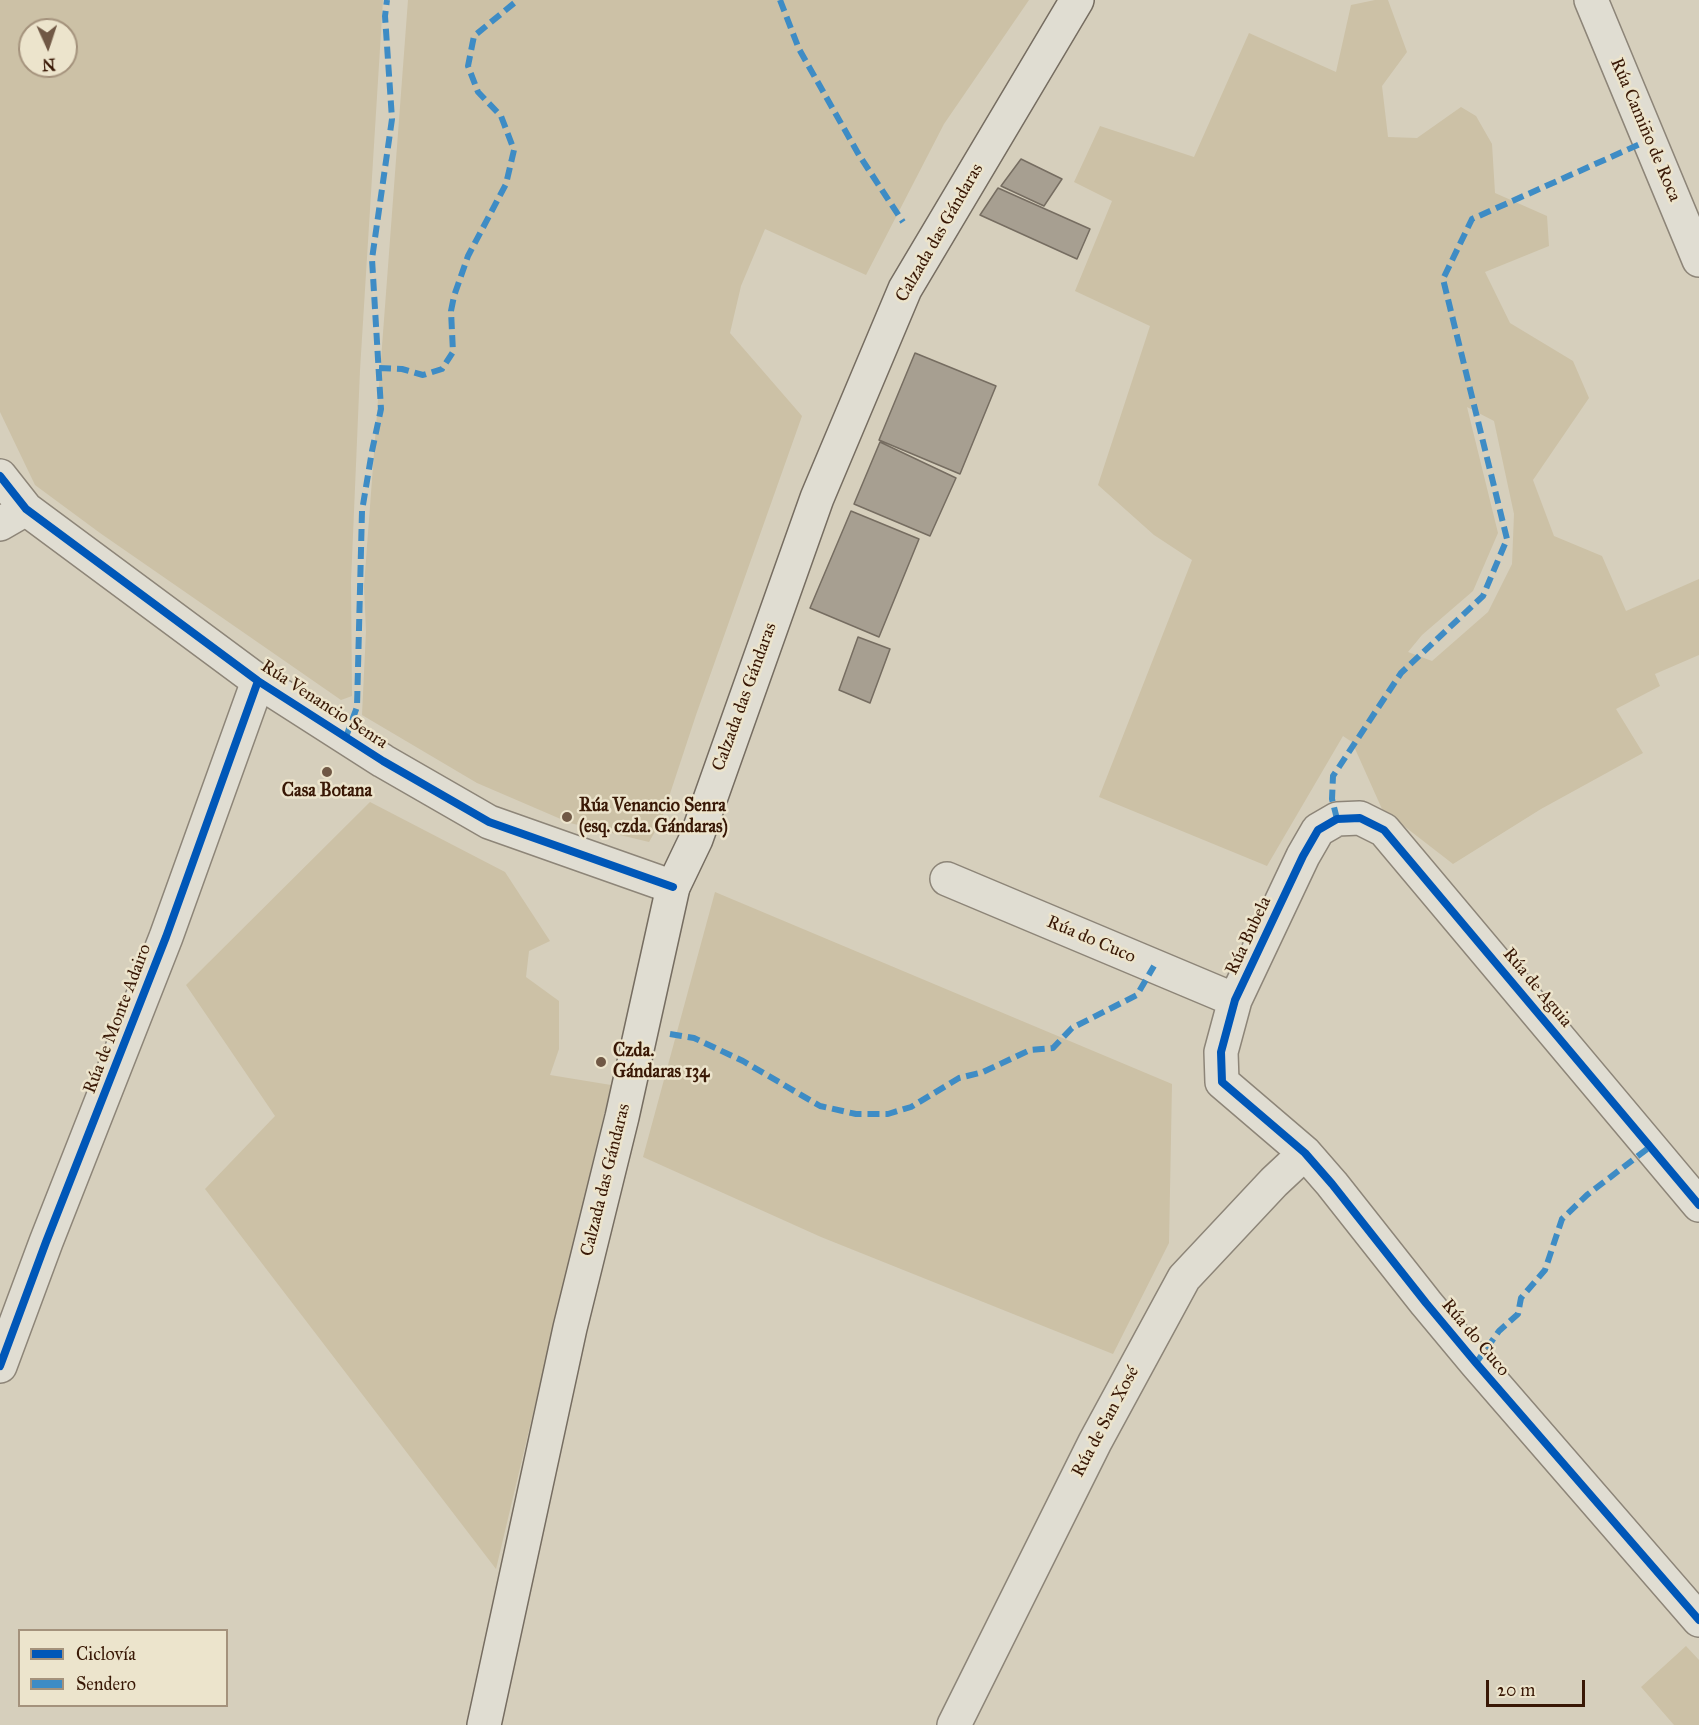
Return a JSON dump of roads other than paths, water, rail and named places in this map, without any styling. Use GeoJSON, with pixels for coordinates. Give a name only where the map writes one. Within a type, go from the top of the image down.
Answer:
{"type":"FeatureCollection","features":[{"type":"Feature","properties":{"kind":"street","name":"Calzada das Gándaras"},"geometry":{"type":"LineString","coordinates":[[484,1725],[570,1328],[622,1117],[674,887],[696,839],[817,498],[905,289],[1077,0]]}},
{"type":"Feature","properties":{"kind":"street","name":"Rúa Camiño de Roca"},"geometry":{"type":"LineString","coordinates":[[1591,0],[1699,260]]}},
{"type":"Feature","properties":{"kind":"street","name":"Rúa Venancio Senra"},"geometry":{"type":"LineString","coordinates":[[0,476],[13,517],[258,681],[383,761],[489,822],[674,887]]}},
{"type":"Feature","properties":{"kind":"street","name":"Rúa de Monte Adairo"},"geometry":{"type":"LineString","coordinates":[[0,1366],[45,1242],[166,937],[258,681]]}},
{"type":"Feature","properties":{"kind":"street","name":"Rúa de Aguia"},"geometry":{"type":"LineString","coordinates":[[1337,819],[1359,818],[1383,830],[1699,1205]]}},
{"type":"Feature","properties":{"kind":"street","name":"Rúa Bubela"},"geometry":{"type":"LineString","coordinates":[[1222,1082],[1221,1053],[1235,1000],[1318,830],[1337,819]]}},
{"type":"Feature","properties":{"kind":"street","name":"Rúa do Cuco"},"geometry":{"type":"LineString","coordinates":[[947,879],[1235,1000]]}},
{"type":"Feature","properties":{"kind":"street","name":"Rúa do Cuco"},"geometry":{"type":"LineString","coordinates":[[1222,1082],[1305,1153],[1476,1364],[1699,1620]]}},
{"type":"Feature","properties":{"kind":"street","name":"Rúa de San Xosé"},"geometry":{"type":"LineString","coordinates":[[954,1725],[1095,1442],[1184,1278],[1274,1182],[1305,1153]]}},
{"type":"Feature","properties":{"kind":"place","name":"Casa Botana"},"geometry":{"type":"Point","coordinates":[327,772]}},
{"type":"Feature","properties":{"kind":"place","name":"Rúa Venancio Senra (esq. czda. Gándaras)"},"geometry":{"type":"Point","coordinates":[567,817]}},
{"type":"Feature","properties":{"kind":"place","name":"Czda. Gándaras 134"},"geometry":{"type":"Point","coordinates":[601,1062]}}]}
